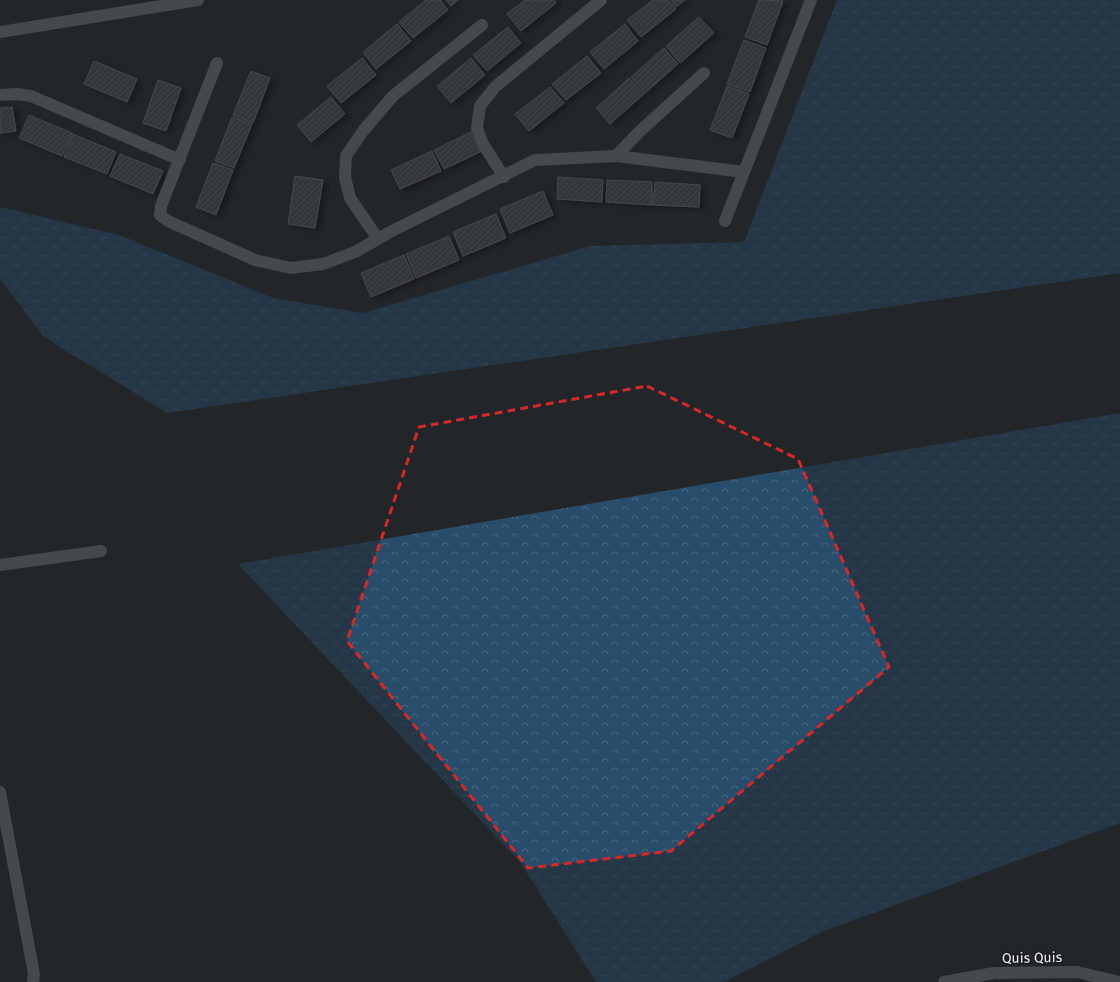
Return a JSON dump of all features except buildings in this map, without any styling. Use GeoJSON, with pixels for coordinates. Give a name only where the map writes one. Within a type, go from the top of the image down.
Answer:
{"type":"FeatureCollection","features":[{"type":"Feature","properties":{"kind":"street"},"geometry":{"type":"LineString","coordinates":[[0,32],[198,0]]}},
{"type":"Feature","properties":{"kind":"street"},"geometry":{"type":"LineString","coordinates":[[504,177],[483,144],[477,128],[480,106],[495,87],[600,0]]}},
{"type":"Feature","properties":{"kind":"street"},"geometry":{"type":"LineString","coordinates":[[725,221],[811,0]]}},
{"type":"Feature","properties":{"kind":"street"},"geometry":{"type":"LineString","coordinates":[[378,239],[350,198],[345,177],[346,156],[363,131],[393,96],[482,25]]}},
{"type":"Feature","properties":{"kind":"street"},"geometry":{"type":"LineString","coordinates":[[217,63],[161,206],[160,215],[168,221],[255,260],[290,268],[323,264],[355,252],[535,160],[616,156],[744,172]]}},
{"type":"Feature","properties":{"kind":"street"},"geometry":{"type":"LineString","coordinates":[[616,156],[639,132],[704,73]]}},
{"type":"Feature","properties":{"kind":"street"},"geometry":{"type":"LineString","coordinates":[[0,95],[16,94],[30,96],[180,160]]}},
{"type":"Feature","properties":{"kind":"street"},"geometry":{"type":"LineString","coordinates":[[0,565],[101,551]]}},
{"type":"Feature","properties":{"kind":"street"},"geometry":{"type":"LineString","coordinates":[[0,792],[34,974],[33,982]]}},
{"type":"Feature","properties":{"kind":"street","name":"Quis Quis"},"geometry":{"type":"LineString","coordinates":[[944,982],[994,973],[1077,972],[1119,982]]}},
{"type":"Feature","properties":{"kind":"highlighted area"},"geometry":{"type":"Polygon","coordinates":[[[647,386],[798,459],[889,667],[671,851],[528,868],[347,641],[419,427],[647,386]]]}},
{"type":"Feature","properties":{"kind":"green space"},"geometry":{"type":"Polygon","coordinates":[[[837,0],[1120,0],[1120,273],[167,413],[44,337],[0,279],[0,207],[119,235],[273,298],[363,313],[590,246],[744,242],[837,0]]]}},
{"type":"Feature","properties":{"kind":"green space"},"geometry":{"type":"Polygon","coordinates":[[[1120,413],[1120,823],[824,931],[724,982],[596,982],[520,862],[238,564],[1120,413]]]}}]}
